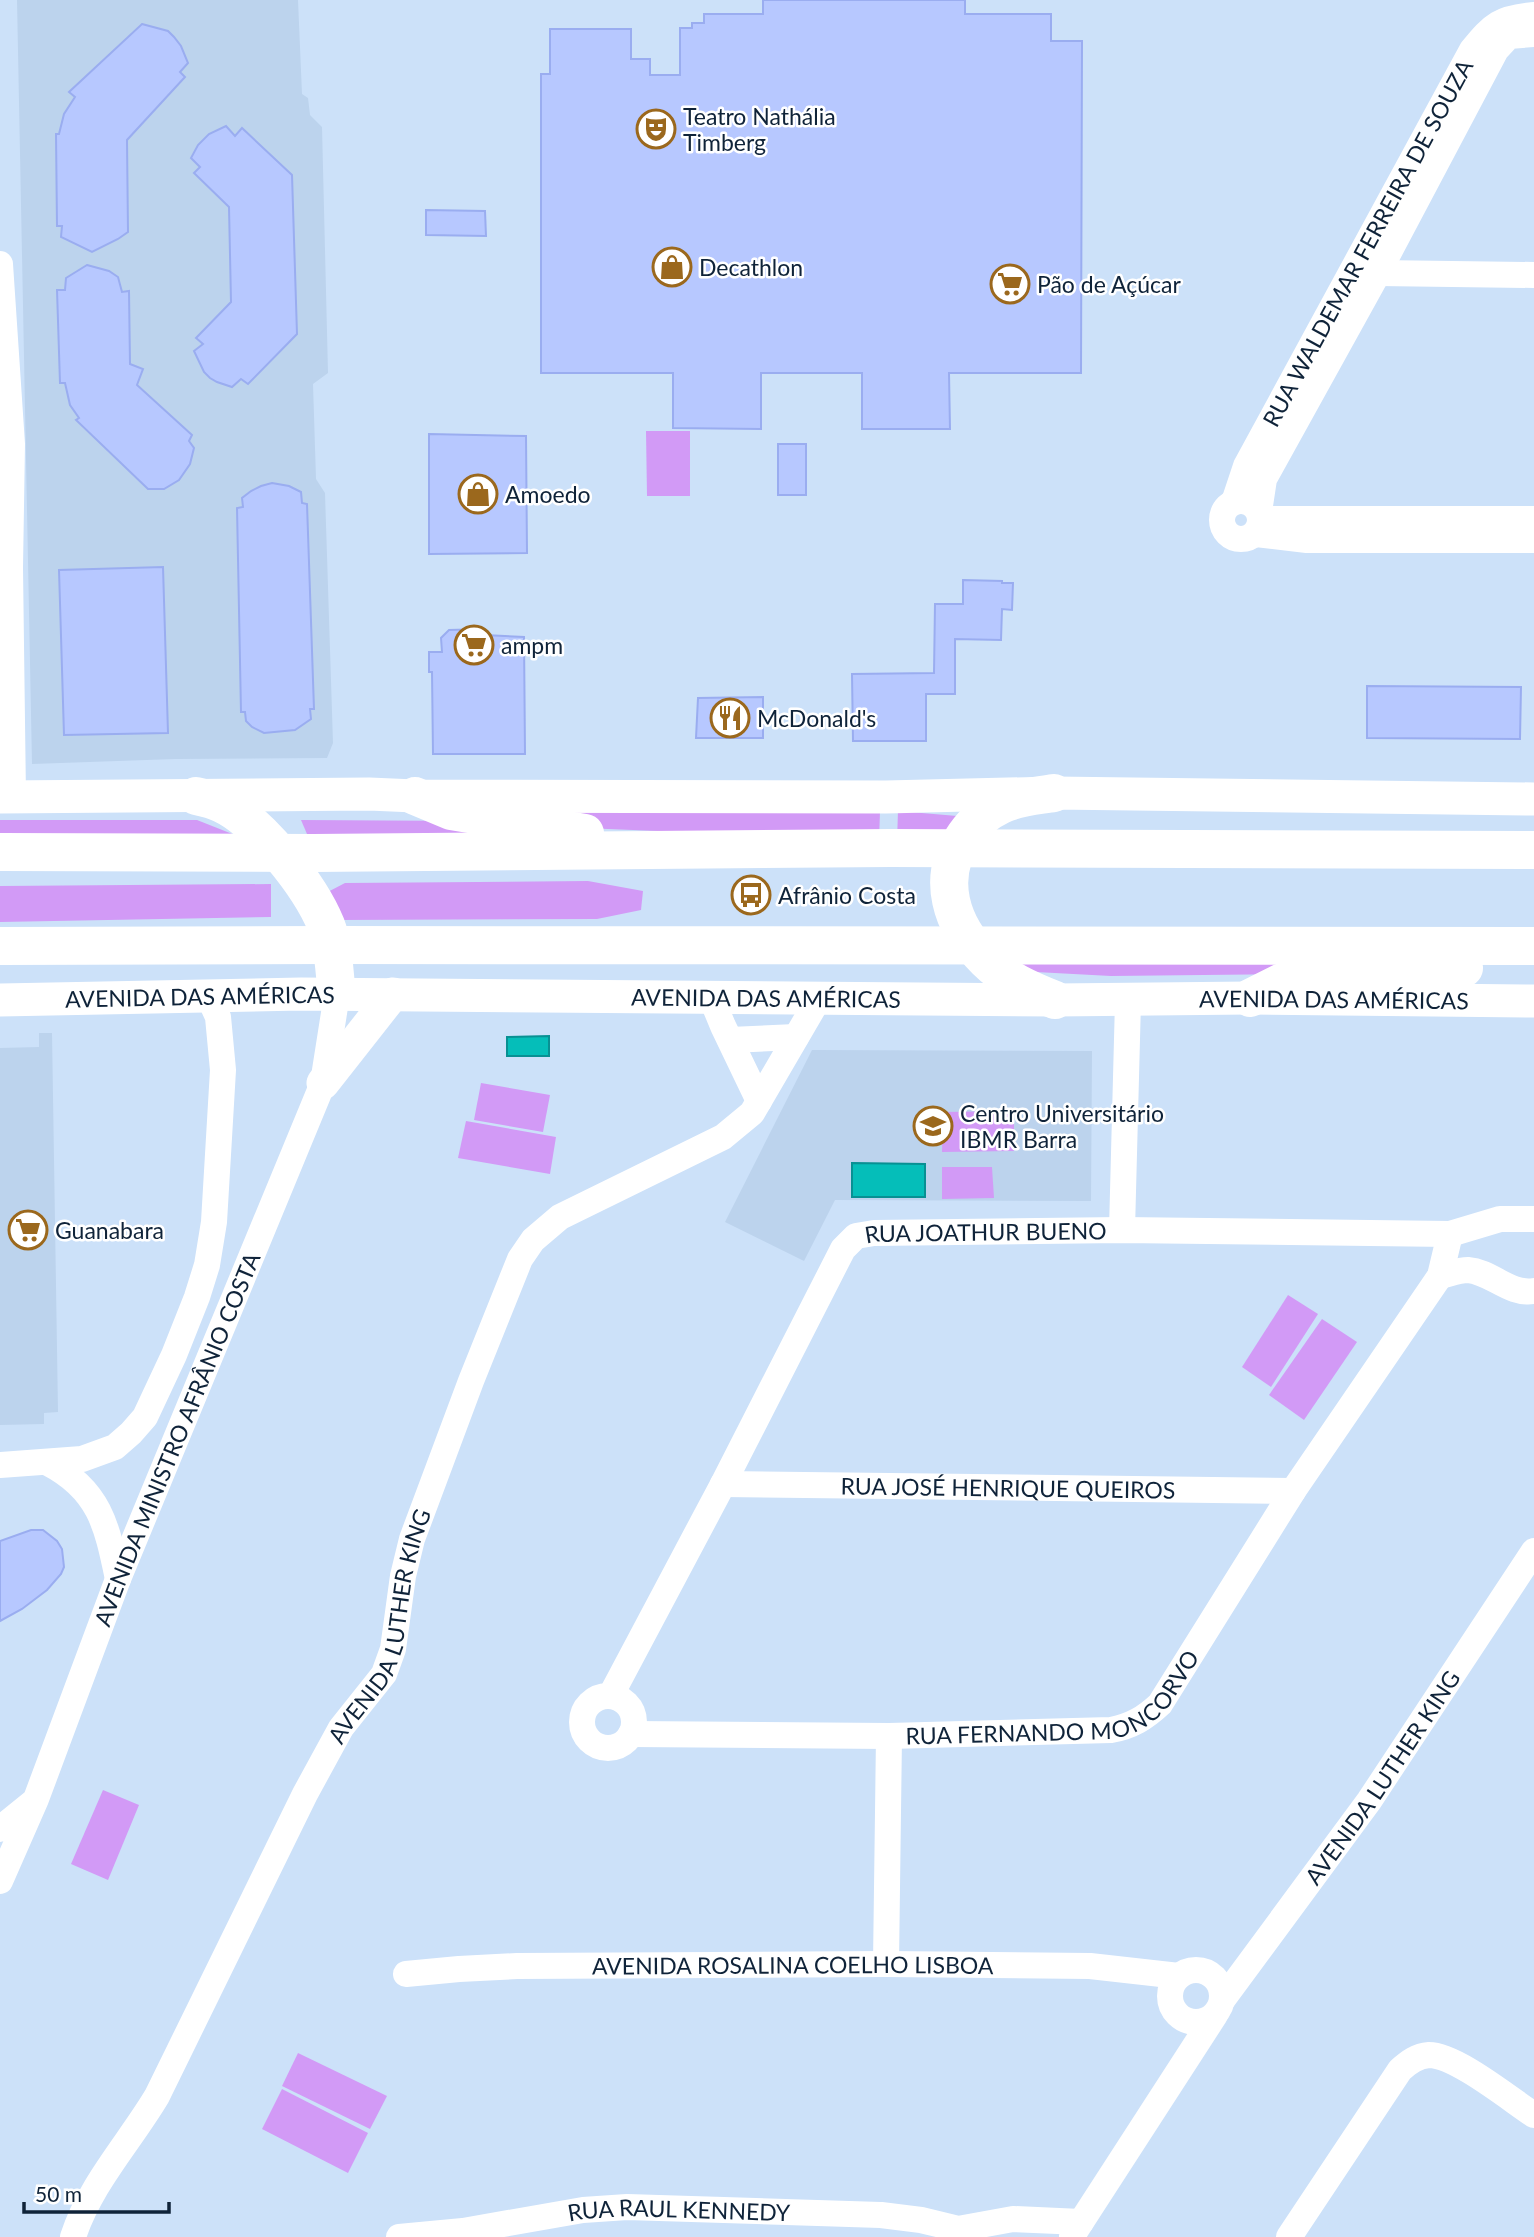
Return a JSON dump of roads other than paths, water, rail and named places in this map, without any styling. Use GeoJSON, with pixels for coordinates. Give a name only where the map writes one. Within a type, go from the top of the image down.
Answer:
{"type":"FeatureCollection","features":[{"type":"Feature","properties":{"kind":"highway"},"geometry":{"type":"LineString","coordinates":[[1054,793],[1016,799],[1000,805],[974,822],[956,848],[948,889],[951,906],[972,945],[1002,974],[1019,985],[1055,1000]]}},
{"type":"Feature","properties":{"kind":"highway"},"geometry":{"type":"LineString","coordinates":[[196,796],[222,804],[236,813],[253,827],[296,873],[327,926],[337,994]]}},
{"type":"Feature","properties":{"kind":"highway"},"geometry":{"type":"LineString","coordinates":[[415,796],[451,811],[591,834],[654,835],[707,850]]}},
{"type":"Feature","properties":{"kind":"highway"},"geometry":{"type":"LineString","coordinates":[[0,852],[956,848],[1534,850]]}},
{"type":"Feature","properties":{"kind":"highway"},"geometry":{"type":"LineString","coordinates":[[0,946],[1534,946]]}},
{"type":"Feature","properties":{"kind":"highway"},"geometry":{"type":"LineString","coordinates":[[1250,998],[1282,982],[1301,978],[1406,974],[1480,966],[1534,964]]}},
{"type":"Feature","properties":{"kind":"main road"},"geometry":{"type":"LineString","coordinates":[[7,797],[369,794],[895,797],[1054,793],[1534,799]]}},
{"type":"Feature","properties":{"kind":"main road"},"geometry":{"type":"LineString","coordinates":[[323,1083],[393,994]]}},
{"type":"Feature","properties":{"kind":"main road","name":"AVENIDA DAS AMÉRICAS"},"geometry":{"type":"LineString","coordinates":[[0,1000],[393,994],[1128,1001],[1250,998],[1534,1001]]}},
{"type":"Feature","properties":{"kind":"street","name":"RUA WALDEMAR FERREIRA DE SOUZA"},"geometry":{"type":"LineString","coordinates":[[1366,271],[1246,466],[1234,502],[1223,513],[1223,528],[1234,539],[1242,540],[1259,522],[1264,479],[1366,271],[1436,138],[1472,50],[1484,36],[1514,30],[1534,15]]}},
{"type":"Feature","properties":{"kind":"street"},"geometry":{"type":"LineString","coordinates":[[0,264],[6,440],[7,797]]}},
{"type":"Feature","properties":{"kind":"street"},"geometry":{"type":"LineString","coordinates":[[1366,271],[1534,275]]}},
{"type":"Feature","properties":{"kind":"street","name":"RUA WALDEMAR FERREIRA DE SOUZA"},"geometry":{"type":"LineString","coordinates":[[1234,502],[1248,502],[1259,522],[1307,540],[1534,519]]}},
{"type":"Feature","properties":{"kind":"street","name":"RUA WALDEMAR FERREIRA DE SOUZA"},"geometry":{"type":"LineString","coordinates":[[1415,530],[1534,540]]}},
{"type":"Feature","properties":{"kind":"street","name":"AVENIDA MINISTRO AFRÂNIO COSTA"},"geometry":{"type":"LineString","coordinates":[[0,1881],[36,1800],[118,1580],[323,1083],[337,994]]}},
{"type":"Feature","properties":{"kind":"street","name":"AVENIDA MINISTRO AFRÂNIO COSTA"},"geometry":{"type":"LineString","coordinates":[[0,1465],[48,1463],[96,1455],[115,1447],[145,1417],[174,1355],[207,1265],[214,1222],[223,1070],[218,1017],[209,997]]}},
{"type":"Feature","properties":{"kind":"street"},"geometry":{"type":"LineString","coordinates":[[711,997],[759,1101]]}},
{"type":"Feature","properties":{"kind":"street","name":"AVENIDA LUTHER KING"},"geometry":{"type":"LineString","coordinates":[[73,2237],[91,2193],[157,2096],[304,1794],[341,1728],[384,1674],[393,1649],[403,1576],[412,1539],[520,1259],[533,1240],[560,1217],[723,1136],[752,1112],[819,998]]}},
{"type":"Feature","properties":{"kind":"street"},"geometry":{"type":"LineString","coordinates":[[1122,1230],[1128,1001]]}},
{"type":"Feature","properties":{"kind":"street"},"geometry":{"type":"LineString","coordinates":[[730,1040],[796,1037]]}},
{"type":"Feature","properties":{"kind":"street"},"geometry":{"type":"LineString","coordinates":[[1450,1234],[1500,1219],[1534,1219]]}},
{"type":"Feature","properties":{"kind":"street","name":"RUA JOATHUR BUENO"},"geometry":{"type":"LineString","coordinates":[[589,1741],[581,1726],[584,1710],[595,1699],[611,1695],[843,1249],[856,1236],[874,1233],[1122,1230],[1450,1234]]}},
{"type":"Feature","properties":{"kind":"street","name":"RUA FERNANDO MONCORVO"},"geometry":{"type":"LineString","coordinates":[[589,1741],[604,1748],[612,1748],[621,1745],[631,1734],[889,1736],[1111,1730],[1144,1719],[1160,1704],[1293,1491],[1440,1276],[1450,1234]]}},
{"type":"Feature","properties":{"kind":"street"},"geometry":{"type":"LineString","coordinates":[[1440,1276],[1468,1270],[1513,1289],[1534,1292]]}},
{"type":"Feature","properties":{"kind":"street"},"geometry":{"type":"LineString","coordinates":[[48,1463],[68,1473],[88,1493],[101,1516],[118,1580]]}},
{"type":"Feature","properties":{"kind":"street","name":"RUA JOSÉ HENRIQUE QUEIROS"},"geometry":{"type":"LineString","coordinates":[[723,1484],[1293,1491]]}},
{"type":"Feature","properties":{"kind":"street","name":"AVENIDA LUTHER KING"},"geometry":{"type":"LineString","coordinates":[[1076,2229],[1219,2007],[1368,1801],[1534,1551]]}},
{"type":"Feature","properties":{"kind":"street"},"geometry":{"type":"LineString","coordinates":[[611,1695],[625,1702],[631,1709],[634,1725],[631,1734]]}},
{"type":"Feature","properties":{"kind":"street"},"geometry":{"type":"LineString","coordinates":[[886,1964],[889,1736]]}},
{"type":"Feature","properties":{"kind":"street"},"geometry":{"type":"LineString","coordinates":[[0,1829],[36,1800]]}},
{"type":"Feature","properties":{"kind":"street","name":"AVENIDA ROSALINA COELHO LISBOA"},"geometry":{"type":"LineString","coordinates":[[406,1974],[517,1966],[886,1964],[1090,1966],[1179,1976]]}},
{"type":"Feature","properties":{"kind":"street"},"geometry":{"type":"LineString","coordinates":[[1195,1970],[1212,1975],[1222,1990],[1219,2007],[1199,2023],[1191,2023],[1176,2014],[1169,1999],[1173,1982],[1187,1971],[1195,1970]]}},
{"type":"Feature","properties":{"kind":"street"},"geometry":{"type":"LineString","coordinates":[[1289,2237],[1401,2070],[1412,2059],[1427,2055],[1451,2059],[1534,2115]]}},
{"type":"Feature","properties":{"kind":"street","name":"RUA RAUL KENNEDY"},"geometry":{"type":"LineString","coordinates":[[398,2237],[464,2231],[583,2210],[627,2207],[881,2215],[920,2220],[963,2233],[1013,2219],[1076,2229]]}},
{"type":"Feature","properties":{"kind":"place","name":"Teatro Nathália Timberg"},"geometry":{"type":"Point","coordinates":[656,129]}},
{"type":"Feature","properties":{"kind":"place","name":"Decathlon"},"geometry":{"type":"Point","coordinates":[672,267]}},
{"type":"Feature","properties":{"kind":"place","name":"Pão de Açúcar"},"geometry":{"type":"Point","coordinates":[1010,284]}},
{"type":"Feature","properties":{"kind":"place","name":"Amoedo"},"geometry":{"type":"Point","coordinates":[478,494]}},
{"type":"Feature","properties":{"kind":"place","name":"ampm"},"geometry":{"type":"Point","coordinates":[474,645]}},
{"type":"Feature","properties":{"kind":"place","name":"McDonald's"},"geometry":{"type":"Point","coordinates":[730,718]}},
{"type":"Feature","properties":{"kind":"place","name":"Afrânio Costa"},"geometry":{"type":"Point","coordinates":[751,895]}},
{"type":"Feature","properties":{"kind":"place","name":"Centro Universitário IBMR Barra"},"geometry":{"type":"Point","coordinates":[933,1126]}},
{"type":"Feature","properties":{"kind":"place","name":"Guanabara"},"geometry":{"type":"Point","coordinates":[28,1230]}}]}
